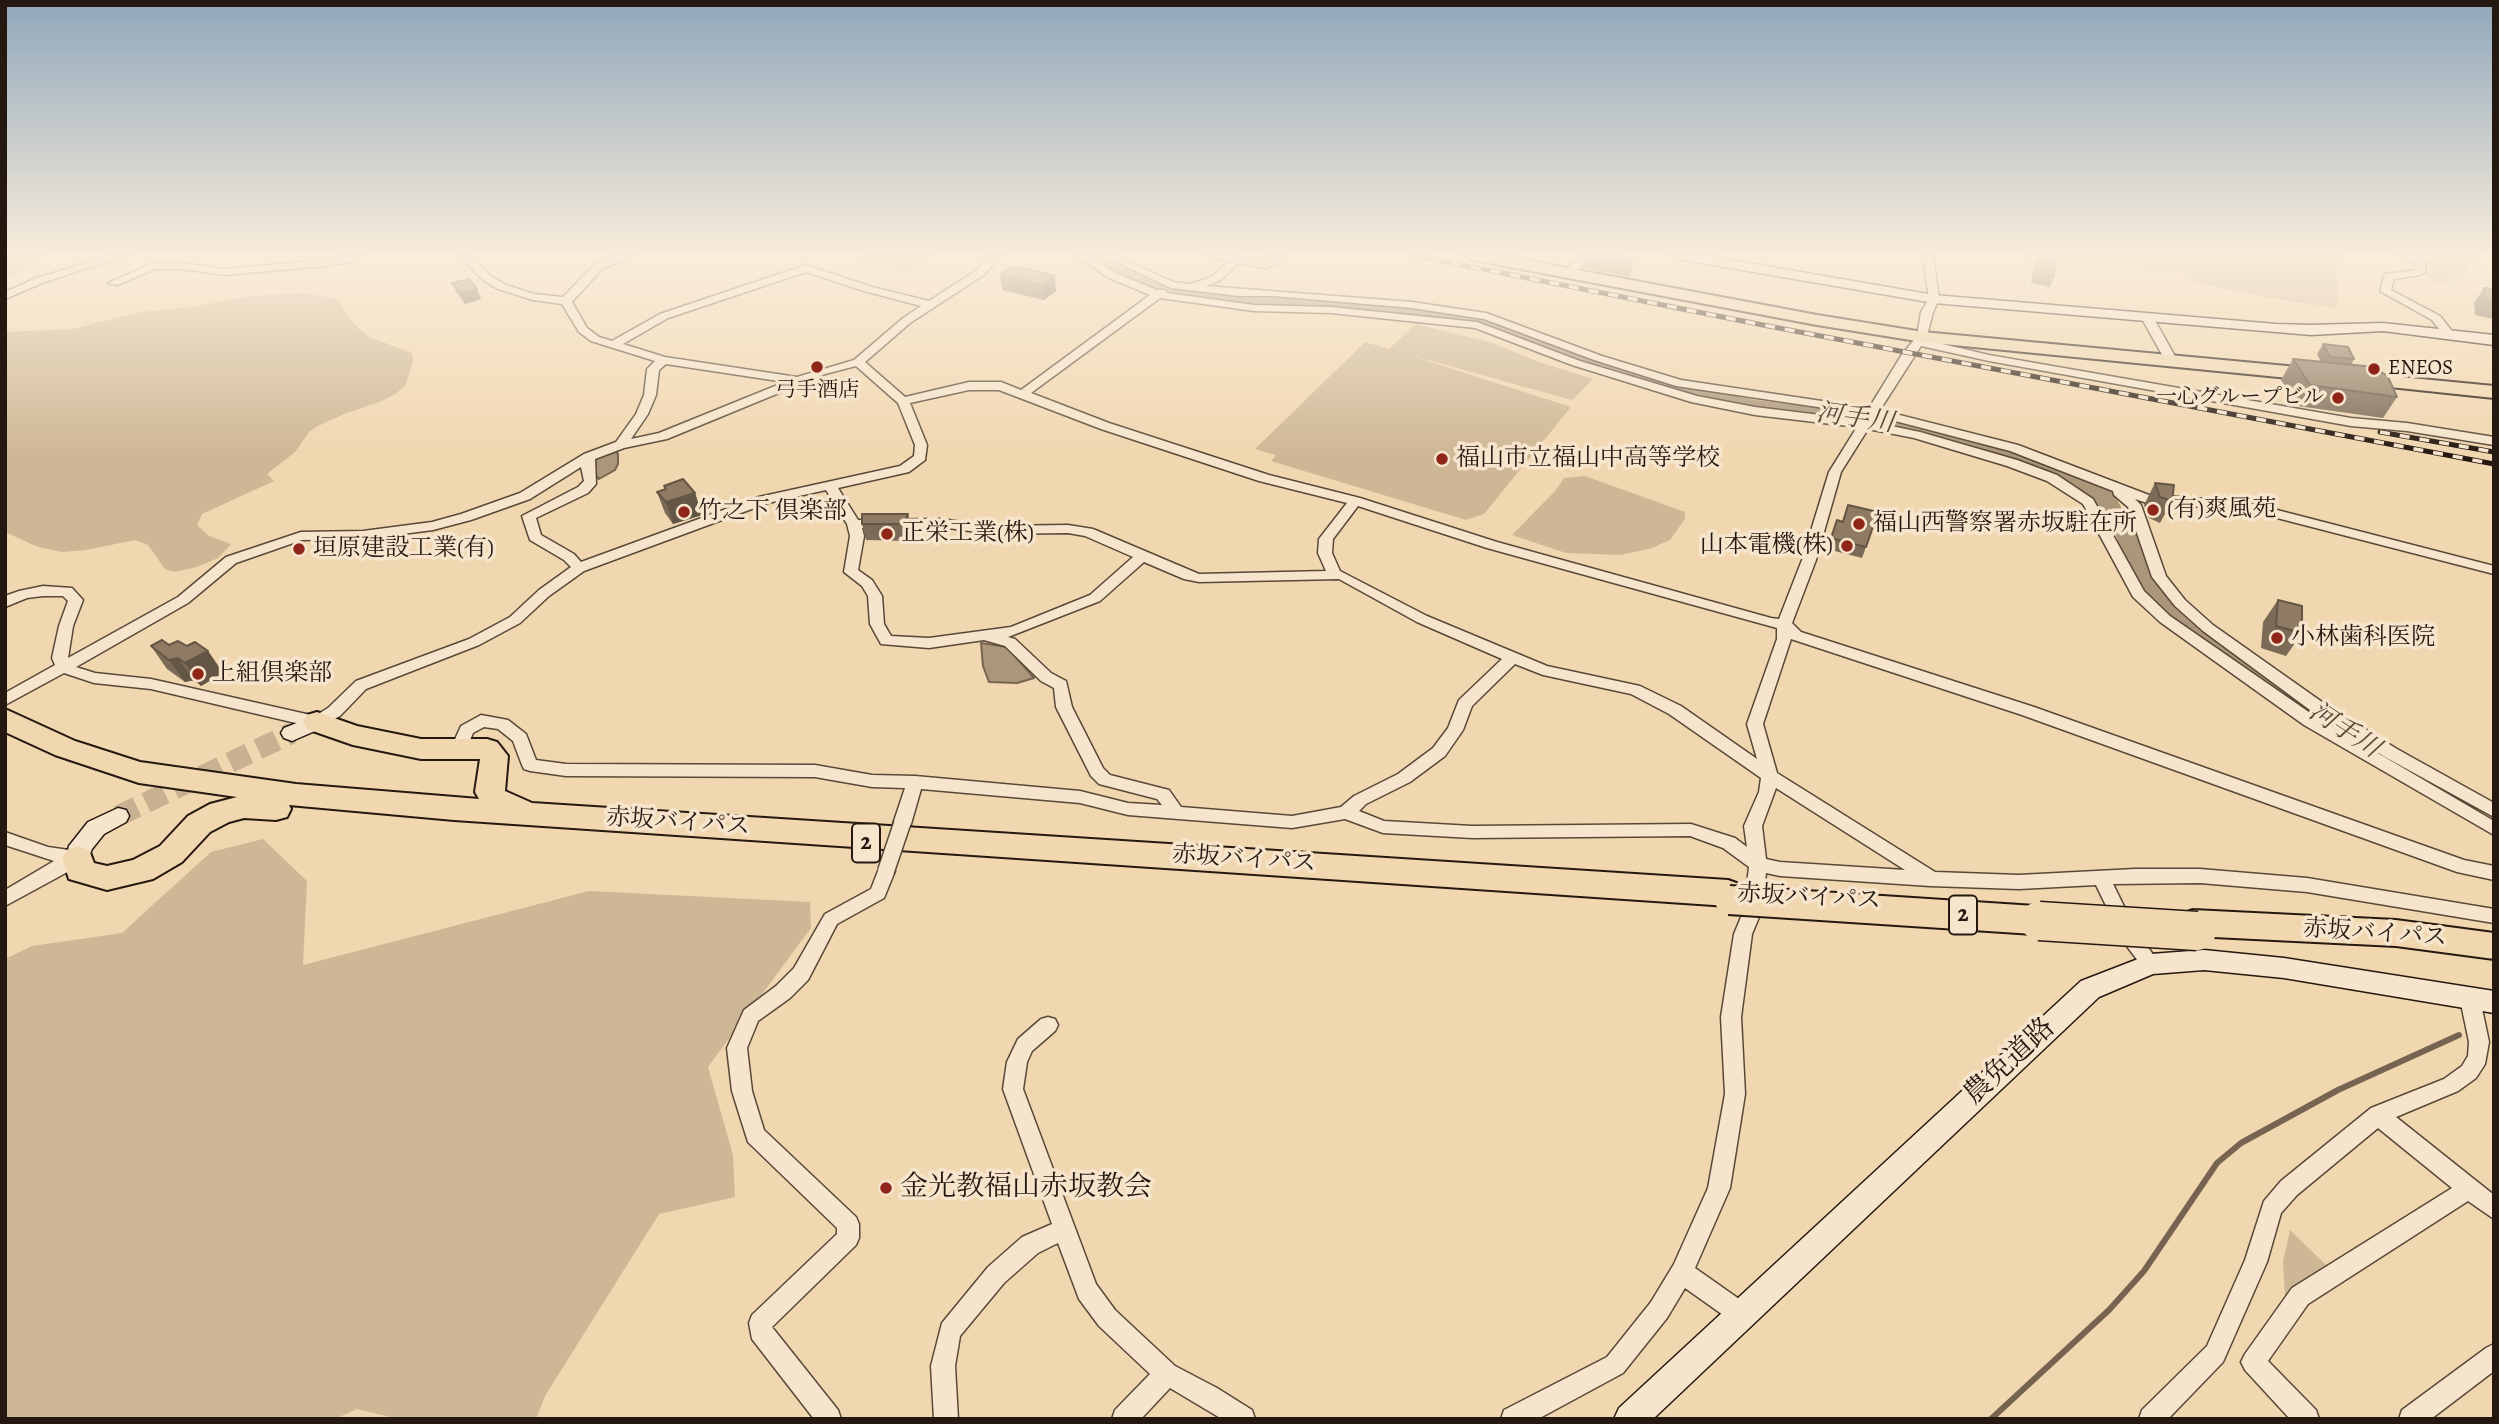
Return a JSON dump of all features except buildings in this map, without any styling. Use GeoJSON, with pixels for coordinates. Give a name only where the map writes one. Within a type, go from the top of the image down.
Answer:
{"type":"FeatureCollection","features":[{"type":"Feature","properties":{"kind":"highway"},"geometry":{"type":"LineString","coordinates":[[304,727],[421,749],[487,749],[494,756],[490,792],[496,802],[537,814]]}},
{"type":"Feature","properties":{"kind":"highway","name":"赤坂バイパス"},"geometry":{"type":"LineString","coordinates":[[12,731],[94,771],[165,786],[288,803],[1737,901],[2195,927],[2396,933],[2494,946]]}},
{"type":"Feature","properties":{"kind":"highway","name":"赤坂バイパス"},"geometry":{"type":"LineString","coordinates":[[12,731],[139,772],[296,795],[1737,901]]}},
{"type":"Feature","properties":{"kind":"highway"},"geometry":{"type":"LineString","coordinates":[[296,795],[356,794],[447,800],[464,795],[495,764]]}},
{"type":"Feature","properties":{"kind":"highway"},"geometry":{"type":"LineString","coordinates":[[165,786],[200,803],[199,824]]}},
{"type":"Feature","properties":{"kind":"highway"},"geometry":{"type":"LineString","coordinates":[[78,858],[80,870],[91,876],[107,878],[133,872],[172,854],[199,824],[220,812],[244,807],[414,818],[464,816]]}},
{"type":"Feature","properties":{"kind":"highway","name":"赤坂バイパス"},"geometry":{"type":"LineString","coordinates":[[2195,927],[2433,951],[2494,962]]}},
{"type":"Feature","properties":{"kind":"main road"},"geometry":{"type":"LineString","coordinates":[[1823,321],[1920,339],[2171,360],[2494,392]]}},
{"type":"Feature","properties":{"kind":"main road"},"geometry":{"type":"LineString","coordinates":[[2203,321],[2311,330],[2383,327],[2493,341]]}},
{"type":"Feature","properties":{"kind":"main road"},"geometry":{"type":"LineString","coordinates":[[78,858],[81,846],[96,828],[118,816]]}},
{"type":"Feature","properties":{"kind":"main road","name":"農免道路"},"geometry":{"type":"LineString","coordinates":[[1630,1419],[2090,989],[2151,964],[2204,960],[2284,968],[2482,1001]]}},
{"type":"Feature","properties":{"kind":"street"},"geometry":{"type":"LineString","coordinates":[[578,321],[583,330],[595,339],[663,360],[801,381]]}},
{"type":"Feature","properties":{"kind":"street"},"geometry":{"type":"LineString","coordinates":[[613,345],[654,321]]}},
{"type":"Feature","properties":{"kind":"street"},"geometry":{"type":"LineString","coordinates":[[5,700],[183,600],[231,560],[301,536],[363,535],[433,526],[525,496],[589,457],[620,445],[663,436],[842,364],[858,362],[905,321]]}},
{"type":"Feature","properties":{"kind":"street"},"geometry":{"type":"LineString","coordinates":[[1023,394],[1122,321]]}},
{"type":"Feature","properties":{"kind":"street"},"geometry":{"type":"LineString","coordinates":[[1442,321],[1477,325],[1576,363],[1695,399],[1755,411],[1870,418],[2053,478],[2088,502],[2138,594],[2165,620],[2310,721],[2494,829]]}},
{"type":"Feature","properties":{"kind":"street"},"geometry":{"type":"LineString","coordinates":[[1501,321],[1598,358],[1681,383],[2014,448],[2147,499],[2246,506],[2494,570]]}},
{"type":"Feature","properties":{"kind":"street"},"geometry":{"type":"LineString","coordinates":[[1520,1417],[1615,1365],[1659,1310],[1682,1272],[1719,1188],[1735,1094],[1731,1017],[1743,934],[1737,901],[1758,864],[1753,826],[1767,792],[1770,776],[1755,724],[1784,639],[1784,624],[1809,560],[1835,472],[1920,339],[1925,321]]}},
{"type":"Feature","properties":{"kind":"street"},"geometry":{"type":"LineString","coordinates":[[2149,321],[2171,360]]}},
{"type":"Feature","properties":{"kind":"street"},"geometry":{"type":"LineString","coordinates":[[2439,321],[2449,335]]}},
{"type":"Feature","properties":{"kind":"street"},"geometry":{"type":"LineString","coordinates":[[1920,339],[1989,358],[2338,419],[2494,441]]}},
{"type":"Feature","properties":{"kind":"street"},"geometry":{"type":"LineString","coordinates":[[620,445],[642,414],[650,395],[653,369],[663,360]]}},
{"type":"Feature","properties":{"kind":"street"},"geometry":{"type":"LineString","coordinates":[[5,601],[43,591],[67,591],[76,600],[66,626],[60,658],[64,668],[94,678],[151,684],[304,727],[334,712],[361,685],[474,642],[515,620],[544,593],[579,568],[764,500],[894,472],[920,457],[921,445],[903,401],[858,362]]}},
{"type":"Feature","properties":{"kind":"street"},"geometry":{"type":"LineString","coordinates":[[903,401],[985,385],[1023,394],[1132,435],[1264,478],[1355,501],[1492,545],[1770,623],[1784,624],[1796,635],[2028,711],[2463,867],[2494,873]]}},
{"type":"Feature","properties":{"kind":"street"},"geometry":{"type":"LineString","coordinates":[[579,568],[569,557],[536,537],[530,516],[583,490],[591,481],[587,471],[589,457]]}},
{"type":"Feature","properties":{"kind":"street"},"geometry":{"type":"LineString","coordinates":[[830,486],[854,524],[857,536],[851,572],[867,583],[875,596],[877,624],[886,641],[929,643],[1014,631],[1095,598],[1141,557]]}},
{"type":"Feature","properties":{"kind":"street"},"geometry":{"type":"LineString","coordinates":[[2112,486],[2134,505],[2151,547],[2159,578],[2180,603],[2208,628],[2316,706],[2391,753],[2494,811]]}},
{"type":"Feature","properties":{"kind":"street"},"geometry":{"type":"LineString","coordinates":[[1335,574],[1325,553],[1326,539],[1355,501]]}},
{"type":"Feature","properties":{"kind":"street"},"geometry":{"type":"LineString","coordinates":[[854,524],[916,522],[991,530],[1068,529],[1088,532],[1141,557],[1199,578],[1335,574],[1363,585],[1422,619],[1543,670],[1635,690],[1709,732],[1770,776],[1932,879]]}},
{"type":"Feature","properties":{"kind":"street"},"geometry":{"type":"LineString","coordinates":[[984,637],[1010,642],[1046,677],[1061,685],[1064,707],[1097,772],[1105,780],[1163,794],[1176,813]]}},
{"type":"Feature","properties":{"kind":"street"},"geometry":{"type":"LineString","coordinates":[[1346,813],[1360,800],[1404,778],[1439,752],[1455,730],[1465,704],[1514,656]]}},
{"type":"Feature","properties":{"kind":"street"},"geometry":{"type":"LineString","coordinates":[[459,748],[467,730],[481,722],[502,724],[520,738],[530,765],[566,770],[815,771],[872,781],[915,782],[1080,797],[1128,809],[1292,822],[1346,813],[1383,827],[1472,832],[1691,830],[1729,843],[1758,864],[1780,869],[2019,883],[2135,876],[2200,876],[2307,885],[2494,916]]}},
{"type":"Feature","properties":{"kind":"street"},"geometry":{"type":"LineString","coordinates":[[829,1419],[760,1331],[760,1323],[848,1238],[848,1224],[755,1135],[743,1091],[737,1048],[751,1016],[783,992],[801,974],[831,919],[878,893],[915,782]]}},
{"type":"Feature","properties":{"kind":"street"},"geometry":{"type":"LineString","coordinates":[[5,838],[47,854],[78,858]]}},
{"type":"Feature","properties":{"kind":"street"},"geometry":{"type":"LineString","coordinates":[[5,899],[50,871],[78,858]]}},
{"type":"Feature","properties":{"kind":"street"},"geometry":{"type":"LineString","coordinates":[[2102,879],[2129,936],[2151,964]]}},
{"type":"Feature","properties":{"kind":"street"},"geometry":{"type":"LineString","coordinates":[[1737,901],[2129,936]]}},
{"type":"Feature","properties":{"kind":"street"},"geometry":{"type":"LineString","coordinates":[[2151,1419],[2215,1354],[2256,1262],[2272,1208],[2290,1188],[2378,1115],[2451,1085],[2469,1072],[2478,1058],[2482,1001]]}},
{"type":"Feature","properties":{"kind":"street"},"geometry":{"type":"LineString","coordinates":[[1048,1025],[1025,1045],[1017,1062],[1013,1089],[1087,1291],[1107,1318],[1167,1374],[1209,1396],[1243,1419]]}},
{"type":"Feature","properties":{"kind":"street"},"geometry":{"type":"LineString","coordinates":[[2378,1115],[2494,1209]]}},
{"type":"Feature","properties":{"kind":"street"},"geometry":{"type":"LineString","coordinates":[[2307,1419],[2253,1362],[2300,1296],[2469,1189]]}},
{"type":"Feature","properties":{"kind":"street"},"geometry":{"type":"LineString","coordinates":[[946,1419],[943,1366],[950,1331],[996,1275],[1030,1245],[1063,1230]]}},
{"type":"Feature","properties":{"kind":"street"},"geometry":{"type":"LineString","coordinates":[[1682,1272],[1741,1314]]}},
{"type":"Feature","properties":{"kind":"street"},"geometry":{"type":"LineString","coordinates":[[2411,1419],[2494,1356]]}},
{"type":"Feature","properties":{"kind":"street"},"geometry":{"type":"LineString","coordinates":[[1124,1419],[1167,1374]]}},
{"type":"Feature","properties":{"kind":"shaded area"},"geometry":{"type":"Polygon","coordinates":[[[102,321],[353,321],[369,337],[412,353],[413,361],[406,384],[397,393],[316,427],[309,432],[295,452],[267,474],[274,481],[202,514],[197,525],[209,536],[231,544],[218,558],[197,567],[174,572],[165,569],[148,545],[135,540],[62,552],[38,547],[5,532],[5,332],[72,329],[102,321]]]}},
{"type":"Feature","properties":{"kind":"shaded area"},"geometry":{"type":"Polygon","coordinates":[[[1416,324],[1493,343],[1539,362],[1593,379],[1572,400],[1406,354],[1571,407],[1484,514],[1466,520],[1271,461],[1276,455],[1255,449],[1365,342],[1389,349],[1416,324]]]}},
{"type":"Feature","properties":{"kind":"shaded area"},"geometry":{"type":"Polygon","coordinates":[[[614,450],[618,454],[615,470],[599,479],[591,470],[593,464],[599,455],[614,450]]]}},
{"type":"Feature","properties":{"kind":"shaded area"},"geometry":{"type":"Polygon","coordinates":[[[1585,476],[1685,512],[1685,519],[1670,540],[1652,548],[1621,555],[1566,553],[1512,535],[1555,491],[1564,478],[1585,476]]]}},
{"type":"Feature","properties":{"kind":"shaded area"},"geometry":{"type":"Polygon","coordinates":[[[981,643],[1007,647],[1034,678],[1017,683],[989,682],[983,666],[981,643]]]}},
{"type":"Feature","properties":{"kind":"shaded area"},"geometry":{"type":"Polygon","coordinates":[[[263,839],[307,881],[303,965],[589,891],[810,902],[811,928],[708,1067],[733,1155],[735,1197],[659,1214],[545,1396],[536,1419],[399,1419],[357,1409],[335,1419],[5,1419],[5,959],[32,946],[122,933],[211,852],[263,839]]]}},
{"type":"Feature","properties":{"kind":"shaded area"},"geometry":{"type":"Polygon","coordinates":[[[2290,1230],[2327,1266],[2285,1297],[2283,1262],[2290,1230]]]}},
{"type":"Feature","properties":{"kind":"waterway","name":"河手川"},"geometry":{"type":"LineString","coordinates":[[1476,321],[1604,368],[1677,390],[1756,406],[1897,423],[1959,437],[2035,460],[2079,479],[2105,498],[2128,538],[2140,573],[2170,613],[2225,654],[2377,754]]}},
{"type":"Feature","properties":{"kind":"waterway"},"geometry":{"type":"LineString","coordinates":[[1991,1419],[2109,1310],[2144,1271],[2217,1163],[2241,1143],[2338,1090],[2459,1035]]}},
{"type":"Feature","properties":{"kind":"tunnel"},"geometry":{"type":"LineString","coordinates":[[118,816],[292,733]]}},
{"type":"Feature","properties":{"kind":"railway"},"geometry":{"type":"LineString","coordinates":[[1745,321],[2494,464]]}},
{"type":"Feature","properties":{"kind":"railway"},"geometry":{"type":"LineString","coordinates":[[2380,432],[2494,452]]}},
{"type":"Feature","properties":{"kind":"place","name":"弓手酒店"},"geometry":{"type":"Point","coordinates":[817,367]}},
{"type":"Feature","properties":{"kind":"place","name":"ENEOS"},"geometry":{"type":"Point","coordinates":[2374,369]}},
{"type":"Feature","properties":{"kind":"place","name":"一心グループビル"},"geometry":{"type":"Point","coordinates":[2338,398]}},
{"type":"Feature","properties":{"kind":"place","name":"福山市立福山中高等学校"},"geometry":{"type":"Point","coordinates":[1442,459]}},
{"type":"Feature","properties":{"kind":"place","name":"(有)爽風苑"},"geometry":{"type":"Point","coordinates":[2153,510]}},
{"type":"Feature","properties":{"kind":"place","name":"竹之下 倶楽部"},"geometry":{"type":"Point","coordinates":[684,512]}},
{"type":"Feature","properties":{"kind":"place","name":"福山西警察署赤坂駐在所"},"geometry":{"type":"Point","coordinates":[1859,524]}},
{"type":"Feature","properties":{"kind":"place","name":"正栄工業(株)"},"geometry":{"type":"Point","coordinates":[887,534]}},
{"type":"Feature","properties":{"kind":"place","name":"山本電機(株)"},"geometry":{"type":"Point","coordinates":[1847,546]}},
{"type":"Feature","properties":{"kind":"place","name":"垣原建設工業(有)"},"geometry":{"type":"Point","coordinates":[299,549]}},
{"type":"Feature","properties":{"kind":"place","name":"小林歯科医院"},"geometry":{"type":"Point","coordinates":[2277,638]}},
{"type":"Feature","properties":{"kind":"place","name":"上組倶楽部"},"geometry":{"type":"Point","coordinates":[198,674]}},
{"type":"Feature","properties":{"kind":"place","name":"金光教福山赤坂教会"},"geometry":{"type":"Point","coordinates":[886,1188]}}]}
